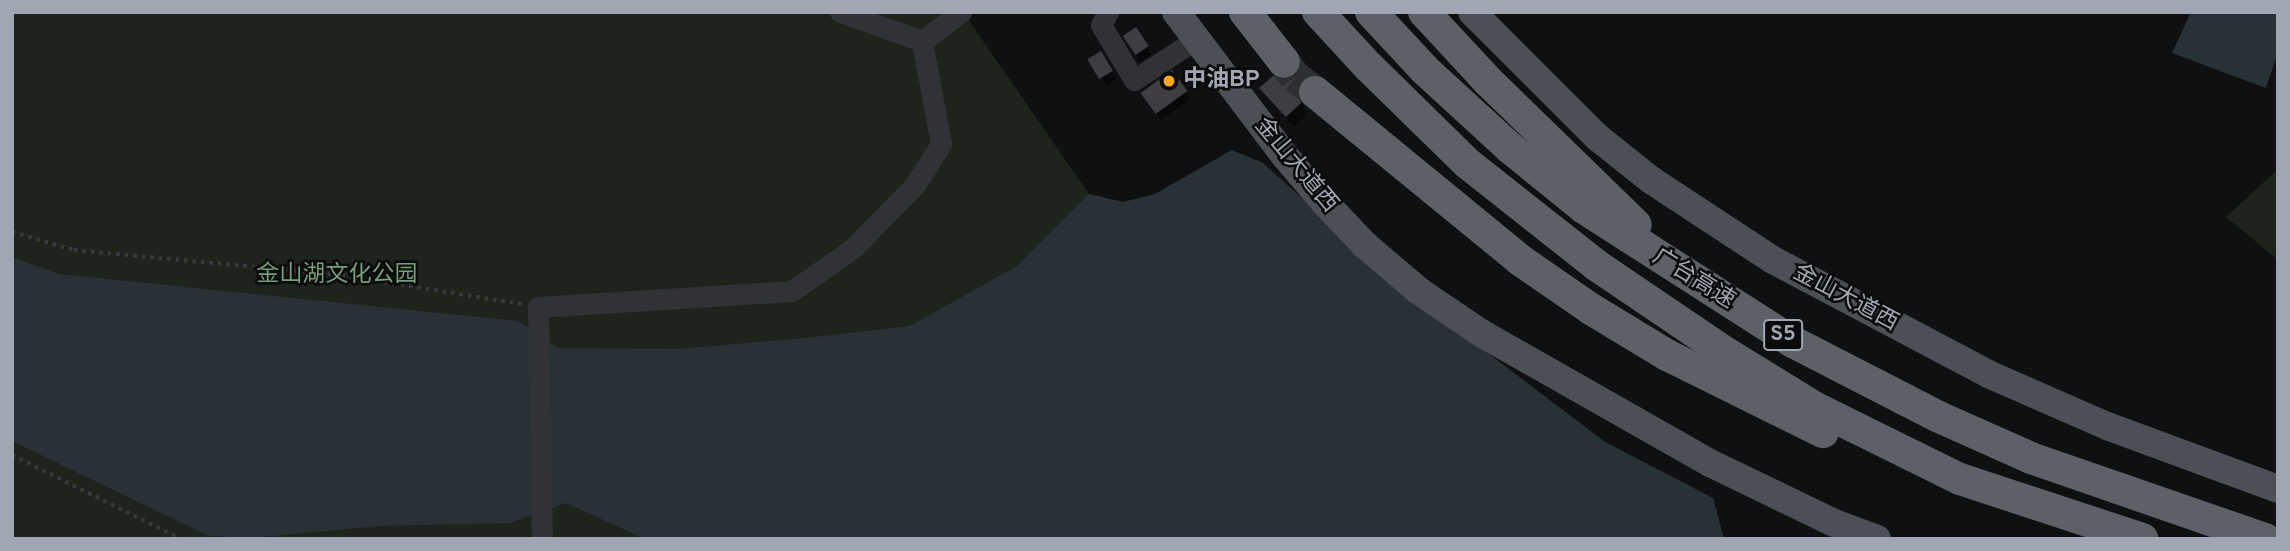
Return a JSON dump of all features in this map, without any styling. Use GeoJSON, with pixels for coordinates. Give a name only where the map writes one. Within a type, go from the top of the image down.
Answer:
{"type":"FeatureCollection","features":[{"type":"Feature","properties":{"kind":"highway"},"geometry":{"type":"LineString","coordinates":[[1245,12],[1284,62]]}},
{"type":"Feature","properties":{"kind":"highway","name":"广台高速"},"geometry":{"type":"LineString","coordinates":[[1318,12],[1368,67],[1467,163],[1596,265],[1726,353],[1814,407],[1960,479],[2142,539]]}},
{"type":"Feature","properties":{"kind":"highway","name":"广台高速"},"geometry":{"type":"LineString","coordinates":[[1371,12],[1425,70],[1510,148],[1584,208],[1692,280],[1793,342],[1939,418],[2100,484],[2266,539]]}},
{"type":"Feature","properties":{"kind":"highway"},"geometry":{"type":"LineString","coordinates":[[1424,12],[1497,90],[1692,280]]}},
{"type":"Feature","properties":{"kind":"highway"},"geometry":{"type":"LineString","coordinates":[[1315,92],[1520,260],[1591,309],[1667,355],[1795,421],[1960,479]]}},
{"type":"Feature","properties":{"kind":"main road","name":"金山大道西"},"geometry":{"type":"LineString","coordinates":[[1176,12],[1242,101],[1324,202],[1365,245],[1419,290],[1481,333],[1710,463],[1832,522],[1877,539]]}},
{"type":"Feature","properties":{"kind":"main road","name":"金山大道西"},"geometry":{"type":"LineString","coordinates":[[1472,12],[1597,137],[1662,188],[1773,260],[1989,374],[2107,426],[2278,489]]}},
{"type":"Feature","properties":{"kind":"lane"},"geometry":{"type":"LineString","coordinates":[[840,12],[922,41]]}},
{"type":"Feature","properties":{"kind":"lane"},"geometry":{"type":"LineString","coordinates":[[922,41],[961,12]]}},
{"type":"Feature","properties":{"kind":"lane"},"geometry":{"type":"LineString","coordinates":[[1108,12],[1101,25],[1134,80],[1196,39]]}},
{"type":"Feature","properties":{"kind":"lane"},"geometry":{"type":"LineString","coordinates":[[542,539],[538,307],[792,291],[852,249],[915,186],[941,144],[922,41]]}},
{"type":"Feature","properties":{"kind":"path"},"geometry":{"type":"LineString","coordinates":[[12,232],[74,250],[342,275],[538,307]]}},
{"type":"Feature","properties":{"kind":"path"},"geometry":{"type":"LineString","coordinates":[[12,455],[181,539]]}},
{"type":"Feature","properties":{"kind":"green space","name":"金山湖文化公园"},"geometry":{"type":"Polygon","coordinates":[[[12,12],[963,12],[1089,194],[1123,202],[1155,194],[1232,150],[1263,163],[1398,285],[1605,442],[1713,498],[1724,539],[12,539],[12,12]]]}},
{"type":"Feature","properties":{"kind":"green space"},"geometry":{"type":"Polygon","coordinates":[[[2278,169],[2278,260],[2226,217],[2278,169]]]}},
{"type":"Feature","properties":{"kind":"shaded area"},"geometry":{"type":"Polygon","coordinates":[[[2191,12],[2278,12],[2278,53],[2266,88],[2172,53],[2191,12]]]}},
{"type":"Feature","properties":{"kind":"shaded area"},"geometry":{"type":"Polygon","coordinates":[[[1232,150],[1263,163],[1398,285],[1605,442],[1713,498],[1724,539],[645,539],[566,503],[510,523],[379,526],[250,538],[209,536],[12,441],[12,257],[59,274],[518,321],[558,348],[678,349],[805,338],[910,326],[1017,266],[1089,194],[1123,202],[1155,194],[1232,150]]]}},
{"type":"Feature","properties":{"kind":"building"},"geometry":{"type":"Polygon","coordinates":[[[1136,27],[1149,46],[1136,55],[1123,36],[1136,27]]]}},
{"type":"Feature","properties":{"kind":"building"},"geometry":{"type":"Polygon","coordinates":[[[1101,51],[1113,71],[1099,79],[1087,59],[1101,51]]]}},
{"type":"Feature","properties":{"kind":"building"},"geometry":{"type":"Polygon","coordinates":[[[1302,64],[1311,74],[1300,81],[1297,90],[1301,103],[1286,117],[1259,88],[1273,76],[1286,80],[1295,77],[1302,64]]]}},
{"type":"Feature","properties":{"kind":"building"},"geometry":{"type":"Polygon","coordinates":[[[1172,70],[1187,91],[1156,114],[1140,93],[1172,70]]]}},
{"type":"Feature","properties":{"kind":"tunnel"},"geometry":{"type":"LineString","coordinates":[[1284,62],[1295,77],[1315,92]]}},
{"type":"Feature","properties":{"kind":"place","name":"中油BP"},"geometry":{"type":"Point","coordinates":[1169,81]}}]}
